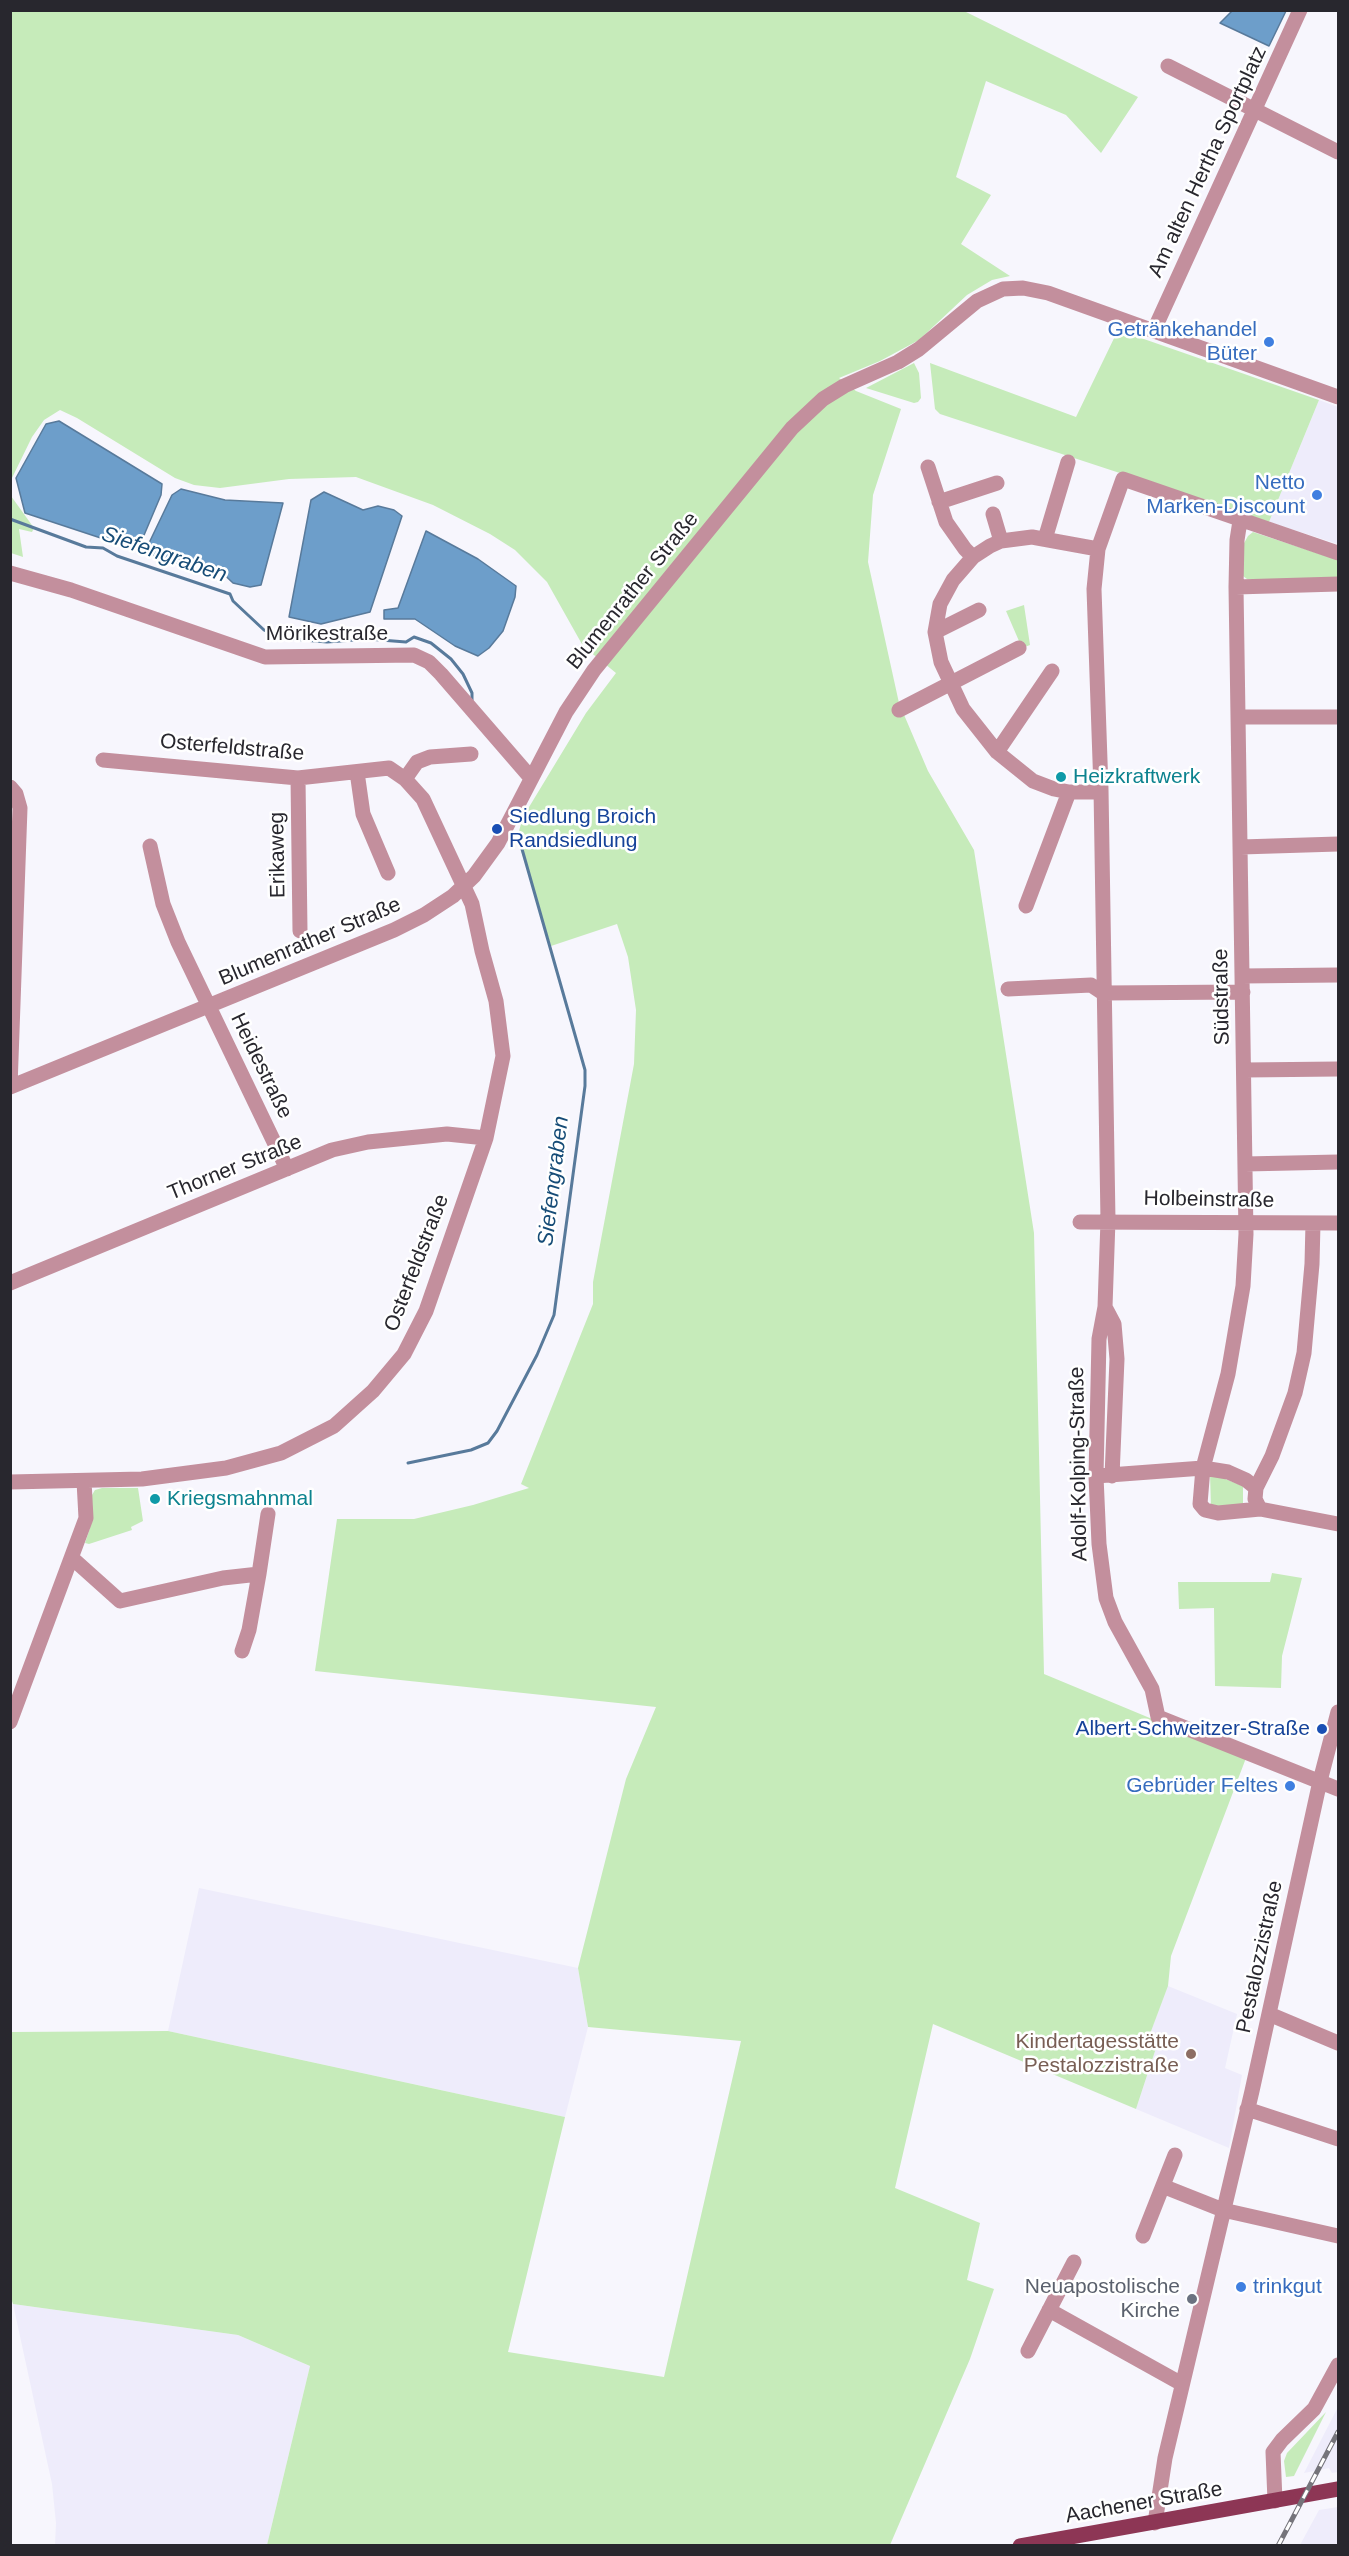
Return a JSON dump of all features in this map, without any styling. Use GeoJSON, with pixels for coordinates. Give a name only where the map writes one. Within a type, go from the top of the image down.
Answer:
{"type":"FeatureCollection","features":[{"type":"Feature","properties":{"kind":"main road","name":"Aachener Straße"},"geometry":{"type":"LineString","coordinates":[[1020,2546],[1338,2489]]}},
{"type":"Feature","properties":{"kind":"street","name":"Am alten Hertha Sportplatz"},"geometry":{"type":"LineString","coordinates":[[1154,330],[1300,10]]}},
{"type":"Feature","properties":{"kind":"street"},"geometry":{"type":"LineString","coordinates":[[1168,66],[1338,152]]}},
{"type":"Feature","properties":{"kind":"street","name":"Blumenrather Straße"},"geometry":{"type":"LineString","coordinates":[[10,1087],[209,1008],[394,930],[424,915],[464,886],[498,843],[566,712],[594,670],[792,428],[823,399],[843,386],[898,362],[919,349],[977,301],[1004,289],[1023,288],[1048,293],[1338,397]]}},
{"type":"Feature","properties":{"kind":"street"},"geometry":{"type":"LineString","coordinates":[[1045,539],[1068,462]]}},
{"type":"Feature","properties":{"kind":"street"},"geometry":{"type":"LineString","coordinates":[[928,467],[946,522],[964,549],[974,557]]}},
{"type":"Feature","properties":{"kind":"street","name":"Adolf-Kolping-Straße"},"geometry":{"type":"LineString","coordinates":[[1240,521],[1123,479],[1098,549],[1094,589],[1101,792],[1108,1220],[1106,1307],[1099,1339],[1104,1476],[1098,1544],[1106,1598],[1115,1622],[1152,1689],[1158,1717],[1320,1781]]}},
{"type":"Feature","properties":{"kind":"street"},"geometry":{"type":"LineString","coordinates":[[939,502],[997,483]]}},
{"type":"Feature","properties":{"kind":"street"},"geometry":{"type":"LineString","coordinates":[[993,514],[1001,541]]}},
{"type":"Feature","properties":{"kind":"street"},"geometry":{"type":"LineString","coordinates":[[1240,521],[1338,553]]}},
{"type":"Feature","properties":{"kind":"street","name":"Südstraße"},"geometry":{"type":"LineString","coordinates":[[1240,521],[1237,540],[1236,587],[1246,1221],[1243,1286],[1228,1374],[1203,1468],[1200,1504],[1205,1510],[1218,1513],[1260,1509]]}},
{"type":"Feature","properties":{"kind":"street"},"geometry":{"type":"LineString","coordinates":[[1098,549],[1032,537],[1001,541],[974,557],[953,580],[940,604],[935,632],[941,662],[950,684],[963,709],[997,752],[1033,781],[1070,792],[1101,792]]}},
{"type":"Feature","properties":{"kind":"street","name":"Mörikestraße"},"geometry":{"type":"LineString","coordinates":[[10,573],[92,597],[265,657],[414,655],[429,662],[441,674],[531,778]]}},
{"type":"Feature","properties":{"kind":"street"},"geometry":{"type":"LineString","coordinates":[[1236,587],[1338,584]]}},
{"type":"Feature","properties":{"kind":"street"},"geometry":{"type":"LineString","coordinates":[[935,632],[979,610]]}},
{"type":"Feature","properties":{"kind":"street"},"geometry":{"type":"LineString","coordinates":[[899,710],[1019,648]]}},
{"type":"Feature","properties":{"kind":"street"},"geometry":{"type":"LineString","coordinates":[[997,752],[1052,671]]}},
{"type":"Feature","properties":{"kind":"street"},"geometry":{"type":"LineString","coordinates":[[1239,717],[1338,717]]}},
{"type":"Feature","properties":{"kind":"street"},"geometry":{"type":"LineString","coordinates":[[405,779],[417,762],[430,757],[471,754]]}},
{"type":"Feature","properties":{"kind":"street","name":"Osterfeldstraße"},"geometry":{"type":"LineString","coordinates":[[10,1482],[142,1479],[226,1468],[281,1453],[334,1426],[373,1391],[404,1354],[426,1311],[486,1138],[504,1056],[496,1001],[472,904],[423,799],[405,779],[389,768],[298,778],[103,760]]}},
{"type":"Feature","properties":{"kind":"street"},"geometry":{"type":"LineString","coordinates":[[357,772],[363,813],[388,873]]}},
{"type":"Feature","properties":{"kind":"street","name":"Erikaweg"},"geometry":{"type":"LineString","coordinates":[[298,778],[300,931]]}},
{"type":"Feature","properties":{"kind":"street"},"geometry":{"type":"LineString","coordinates":[[10,787],[16,794],[20,808],[10,1087]]}},
{"type":"Feature","properties":{"kind":"street"},"geometry":{"type":"LineString","coordinates":[[1026,906],[1070,792]]}},
{"type":"Feature","properties":{"kind":"street"},"geometry":{"type":"LineString","coordinates":[[1241,847],[1338,844]]}},
{"type":"Feature","properties":{"kind":"street","name":"Heidestraße"},"geometry":{"type":"LineString","coordinates":[[150,846],[163,904],[178,942],[287,1169]]}},
{"type":"Feature","properties":{"kind":"street"},"geometry":{"type":"LineString","coordinates":[[1008,988],[1091,985],[1103,993],[1338,975]]}},
{"type":"Feature","properties":{"kind":"street"},"geometry":{"type":"LineString","coordinates":[[1245,1070],[1338,1069]]}},
{"type":"Feature","properties":{"kind":"street","name":"Thorner Straße"},"geometry":{"type":"LineString","coordinates":[[10,1283],[332,1150],[368,1142],[447,1134],[486,1138]]}},
{"type":"Feature","properties":{"kind":"street"},"geometry":{"type":"LineString","coordinates":[[1245,1164],[1338,1162]]}},
{"type":"Feature","properties":{"kind":"street","name":"Holbeinstraße"},"geometry":{"type":"LineString","coordinates":[[1080,1222],[1108,1220],[1338,1223]]}},
{"type":"Feature","properties":{"kind":"street"},"geometry":{"type":"LineString","coordinates":[[1313,1223],[1308,1327],[1304,1353],[1295,1393],[1272,1456],[1256,1488],[1255,1499],[1260,1509],[1338,1524]]}},
{"type":"Feature","properties":{"kind":"street"},"geometry":{"type":"LineString","coordinates":[[1104,1476],[1203,1468],[1228,1472],[1246,1480],[1256,1488]]}},
{"type":"Feature","properties":{"kind":"street"},"geometry":{"type":"LineString","coordinates":[[10,1722],[86,1518],[84,1481]]}},
{"type":"Feature","properties":{"kind":"street"},"geometry":{"type":"LineString","coordinates":[[242,1651],[249,1630],[268,1514]]}},
{"type":"Feature","properties":{"kind":"street"},"geometry":{"type":"LineString","coordinates":[[72,1558],[120,1601],[223,1578],[259,1574]]}},
{"type":"Feature","properties":{"kind":"street","name":"Pestalozzistraße"},"geometry":{"type":"LineString","coordinates":[[1155,2523],[1165,2458],[1269,2014],[1320,1781],[1338,1712]]}},
{"type":"Feature","properties":{"kind":"street"},"geometry":{"type":"LineString","coordinates":[[1320,1781],[1338,1789]]}},
{"type":"Feature","properties":{"kind":"street"},"geometry":{"type":"LineString","coordinates":[[1269,2014],[1338,2043]]}},
{"type":"Feature","properties":{"kind":"street"},"geometry":{"type":"LineString","coordinates":[[1247,2109],[1338,2139]]}},
{"type":"Feature","properties":{"kind":"street"},"geometry":{"type":"LineString","coordinates":[[1143,2236],[1165,2187],[1175,2155]]}},
{"type":"Feature","properties":{"kind":"street"},"geometry":{"type":"LineString","coordinates":[[1165,2187],[1223,2210],[1338,2236]]}},
{"type":"Feature","properties":{"kind":"street"},"geometry":{"type":"LineString","coordinates":[[1028,2351],[1074,2262]]}},
{"type":"Feature","properties":{"kind":"street"},"geometry":{"type":"LineString","coordinates":[[1049,2310],[1182,2384]]}},
{"type":"Feature","properties":{"kind":"street"},"geometry":{"type":"LineString","coordinates":[[1275,2501],[1273,2452],[1314,2409],[1338,2365]]}},
{"type":"Feature","properties":{"kind":"shaded area"},"geometry":{"type":"Polygon","coordinates":[[[1319,400],[1338,407],[1338,544],[1269,522],[1319,400]]]}},
{"type":"Feature","properties":{"kind":"shaded area"},"geometry":{"type":"Polygon","coordinates":[[[199,1888],[578,1968],[588,2027],[565,2117],[168,2031],[199,1888]]]}},
{"type":"Feature","properties":{"kind":"shaded area","name":"Kindertagesstätte Pestalozzistraße"},"geometry":{"type":"Polygon","coordinates":[[[1168,1986],[1237,2014],[1225,2068],[1242,2075],[1229,2148],[1136,2109],[1159,2039],[1150,2034],[1168,1986]]]}},
{"type":"Feature","properties":{"kind":"shaded area"},"geometry":{"type":"Polygon","coordinates":[[[13,2304],[238,2335],[310,2366],[267,2545],[55,2545],[56,2523],[52,2484],[13,2304]]]}},
{"type":"Feature","properties":{"kind":"shaded area"},"geometry":{"type":"Polygon","coordinates":[[[1338,2407],[1338,2472],[1332,2473],[1329,2468],[1304,2473],[1338,2407]]]}},
{"type":"Feature","properties":{"kind":"shaded area"},"geometry":{"type":"Polygon","coordinates":[[[1338,2507],[1338,2545],[1300,2545],[1319,2510],[1338,2507]]]}},
{"type":"Feature","properties":{"kind":"green space"},"geometry":{"type":"Polygon","coordinates":[[[11,11],[964,11],[1138,97],[1101,153],[1066,115],[986,81],[956,177],[991,195],[961,244],[1010,276],[992,280],[967,295],[919,340],[880,361],[839,378],[856,391],[901,409],[873,495],[868,562],[899,703],[928,771],[974,850],[1034,1233],[1044,1674],[1246,1758],[1171,1956],[1168,1986],[1150,2034],[1159,2039],[1136,2109],[933,2024],[895,2188],[980,2223],[967,2280],[994,2289],[970,2359],[890,2545],[267,2545],[310,2366],[238,2335],[13,2304],[10,2295],[11,2032],[168,2031],[565,2117],[508,2352],[664,2377],[741,2041],[588,2027],[578,1968],[626,1779],[656,1707],[315,1671],[337,1519],[414,1519],[473,1505],[529,1488],[521,1484],[593,1304],[593,1282],[634,1064],[636,1010],[628,957],[617,924],[551,946],[517,838],[523,817],[586,713],[616,673],[583,646],[547,582],[515,550],[490,534],[433,505],[356,477],[289,479],[220,488],[194,485],[175,478],[60,410],[44,420],[32,437],[11,480],[11,11]]]}},
{"type":"Feature","properties":{"kind":"green space"},"geometry":{"type":"Polygon","coordinates":[[[1118,330],[1319,400],[1269,522],[940,414],[935,409],[930,363],[1076,417],[1118,330]]]}},
{"type":"Feature","properties":{"kind":"green space"},"geometry":{"type":"Polygon","coordinates":[[[914,363],[919,373],[921,398],[918,402],[914,403],[866,388],[914,363]]]}},
{"type":"Feature","properties":{"kind":"green space"},"geometry":{"type":"Polygon","coordinates":[[[11,496],[34,528],[32,532],[19,529],[23,557],[11,553],[11,496]]]}},
{"type":"Feature","properties":{"kind":"green space"},"geometry":{"type":"Polygon","coordinates":[[[1253,532],[1338,560],[1338,580],[1247,579],[1243,576],[1243,545],[1253,532]]]}},
{"type":"Feature","properties":{"kind":"green space"},"geometry":{"type":"Polygon","coordinates":[[[1024,605],[1030,645],[1022,648],[1006,611],[1024,605]]]}},
{"type":"Feature","properties":{"kind":"green space"},"geometry":{"type":"Polygon","coordinates":[[[1210,1473],[1243,1486],[1243,1504],[1211,1508],[1210,1473]]]}},
{"type":"Feature","properties":{"kind":"green space"},"geometry":{"type":"Polygon","coordinates":[[[138,1488],[143,1521],[131,1527],[132,1530],[89,1544],[85,1543],[90,1528],[92,1495],[95,1490],[138,1488]]]}},
{"type":"Feature","properties":{"kind":"green space"},"geometry":{"type":"Polygon","coordinates":[[[1272,1573],[1302,1578],[1282,1656],[1281,1688],[1215,1686],[1214,1608],[1179,1609],[1178,1582],[1270,1582],[1272,1573]]]}},
{"type":"Feature","properties":{"kind":"green space"},"geometry":{"type":"Polygon","coordinates":[[[1326,2412],[1294,2476],[1286,2477],[1284,2461],[1287,2453],[1326,2412]]]}},
{"type":"Feature","properties":{"kind":"water"},"geometry":{"type":"Polygon","coordinates":[[[1232,11],[1286,11],[1269,46],[1220,23],[1232,11]]]}},
{"type":"Feature","properties":{"kind":"water"},"geometry":{"type":"Polygon","coordinates":[[[59,421],[162,484],[161,495],[139,547],[125,546],[25,513],[16,478],[46,424],[59,421]]]}},
{"type":"Feature","properties":{"kind":"water"},"geometry":{"type":"Polygon","coordinates":[[[181,489],[225,500],[283,503],[261,585],[250,587],[233,583],[214,565],[164,562],[149,553],[149,543],[172,495],[181,489]]]}},
{"type":"Feature","properties":{"kind":"water"},"geometry":{"type":"Polygon","coordinates":[[[324,492],[363,510],[378,506],[394,510],[402,516],[370,612],[321,624],[289,617],[311,500],[324,492]]]}},
{"type":"Feature","properties":{"kind":"water"},"geometry":{"type":"Polygon","coordinates":[[[426,531],[478,559],[516,586],[515,597],[503,631],[489,648],[478,656],[455,646],[415,619],[384,619],[384,610],[398,608],[426,531]]]}},
{"type":"Feature","properties":{"kind":"waterway","name":"Siefengraben"},"geometry":{"type":"LineString","coordinates":[[10,519],[86,547],[103,548],[117,556],[230,594],[233,601],[264,630],[280,638],[327,642],[368,639],[406,642],[414,637],[431,643],[451,659],[463,674],[472,693],[472,700]]}},
{"type":"Feature","properties":{"kind":"waterway","name":"Siefengraben"},"geometry":{"type":"LineString","coordinates":[[408,1463],[471,1450],[488,1443],[497,1431],[537,1355],[554,1315],[585,1086],[585,1070],[518,835]]}},
{"type":"Feature","properties":{"kind":"railway"},"geometry":{"type":"LineString","coordinates":[[1278,2546],[1338,2432]]}},
{"type":"Feature","properties":{"kind":"place","name":"Getränkehandel Büter"},"geometry":{"type":"Point","coordinates":[1269,342]}},
{"type":"Feature","properties":{"kind":"place","name":"Netto Marken-Discount"},"geometry":{"type":"Point","coordinates":[1317,495]}},
{"type":"Feature","properties":{"kind":"place","name":"Heizkraftwerk"},"geometry":{"type":"Point","coordinates":[1061,777]}},
{"type":"Feature","properties":{"kind":"place","name":"Siedlung Broich Randsiedlung"},"geometry":{"type":"Point","coordinates":[497,829]}},
{"type":"Feature","properties":{"kind":"place","name":"Kriegsmahnmal"},"geometry":{"type":"Point","coordinates":[155,1499]}},
{"type":"Feature","properties":{"kind":"place","name":"Albert-Schweitzer-Straße"},"geometry":{"type":"Point","coordinates":[1322,1729]}},
{"type":"Feature","properties":{"kind":"place","name":"Gebrüder Feltes"},"geometry":{"type":"Point","coordinates":[1290,1786]}},
{"type":"Feature","properties":{"kind":"place","name":"Kindertagesstätte Pestalozzistraße"},"geometry":{"type":"Point","coordinates":[1191,2054]}},
{"type":"Feature","properties":{"kind":"place","name":"trinkgut"},"geometry":{"type":"Point","coordinates":[1241,2287]}},
{"type":"Feature","properties":{"kind":"place","name":"Neuapostolische Kirche"},"geometry":{"type":"Point","coordinates":[1192,2299]}}]}
